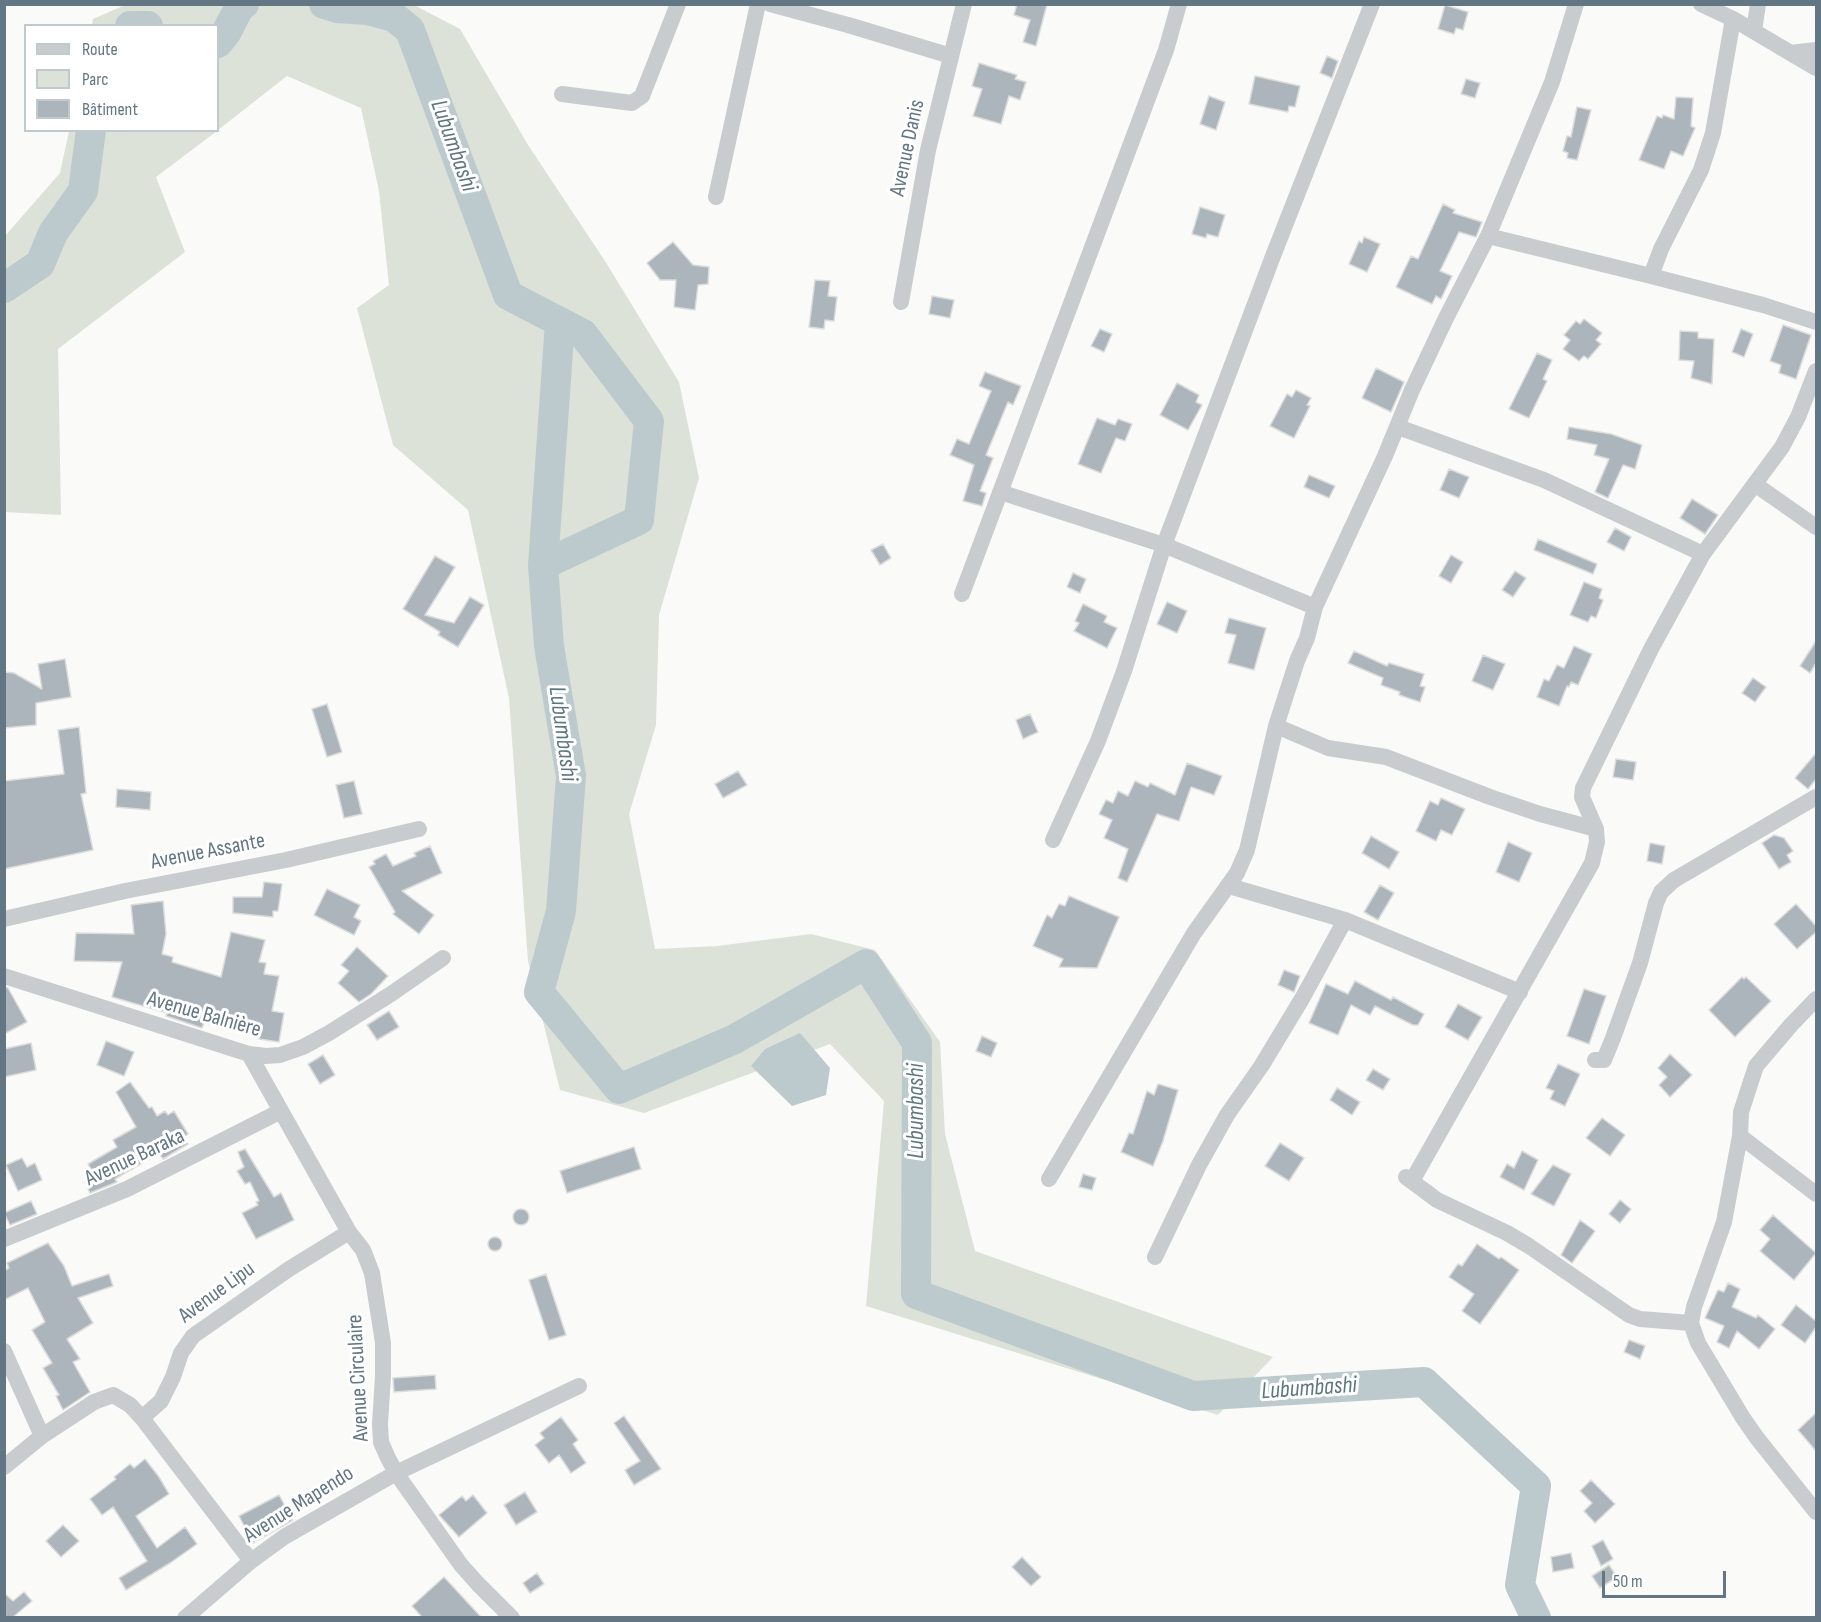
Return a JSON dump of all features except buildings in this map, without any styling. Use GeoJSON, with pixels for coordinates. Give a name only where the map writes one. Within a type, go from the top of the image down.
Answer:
{"type":"FeatureCollection","features":[{"type":"Feature","properties":{"kind":"street"},"geometry":{"type":"LineString","coordinates":[[562,94],[632,103],[642,96],[678,4]]}},
{"type":"Feature","properties":{"kind":"street"},"geometry":{"type":"LineString","coordinates":[[716,197],[758,4]]}},
{"type":"Feature","properties":{"kind":"street"},"geometry":{"type":"LineString","coordinates":[[770,4],[951,56]]}},
{"type":"Feature","properties":{"kind":"street","name":"Avenue Danis"},"geometry":{"type":"LineString","coordinates":[[901,302],[928,150],[964,4]]}},
{"type":"Feature","properties":{"kind":"street"},"geometry":{"type":"LineString","coordinates":[[963,594],[1166,50],[1179,4]]}},
{"type":"Feature","properties":{"kind":"street"},"geometry":{"type":"LineString","coordinates":[[1053,840],[1098,741],[1124,671],[1164,545],[1372,4]]}},
{"type":"Feature","properties":{"kind":"street"},"geometry":{"type":"LineString","coordinates":[[1049,1179],[1194,933],[1229,886],[1247,850],[1276,726],[1307,638],[1315,606],[1398,427],[1412,390],[1488,236],[1552,82],[1576,4]]}},
{"type":"Feature","properties":{"kind":"street"},"geometry":{"type":"LineString","coordinates":[[1701,4],[1754,31],[1816,68]]}},
{"type":"Feature","properties":{"kind":"street"},"geometry":{"type":"LineString","coordinates":[[1754,31],[1758,4]]}},
{"type":"Feature","properties":{"kind":"street"},"geometry":{"type":"LineString","coordinates":[[1651,276],[1661,249],[1704,160],[1713,133],[1733,20]]}},
{"type":"Feature","properties":{"kind":"street"},"geometry":{"type":"LineString","coordinates":[[1790,53],[1816,50]]}},
{"type":"Feature","properties":{"kind":"street"},"geometry":{"type":"LineString","coordinates":[[1488,236],[1763,305],[1816,322]]}},
{"type":"Feature","properties":{"kind":"street"},"geometry":{"type":"LineString","coordinates":[[1691,1323],[1640,1319],[1629,1315],[1529,1246],[1437,1200],[1409,1179],[1589,871],[1596,853],[1596,829],[1582,797],[1587,776],[1651,648],[1703,554],[1756,485],[1791,432],[1816,370]]}},
{"type":"Feature","properties":{"kind":"street"},"geometry":{"type":"LineString","coordinates":[[1398,427],[1544,480],[1703,554]]}},
{"type":"Feature","properties":{"kind":"street"},"geometry":{"type":"LineString","coordinates":[[1756,485],[1816,527]]}},
{"type":"Feature","properties":{"kind":"street"},"geometry":{"type":"LineString","coordinates":[[1000,492],[1164,545],[1315,606]]}},
{"type":"Feature","properties":{"kind":"street"},"geometry":{"type":"LineString","coordinates":[[1276,726],[1328,748],[1386,757],[1540,814],[1596,829]]}},
{"type":"Feature","properties":{"kind":"street"},"geometry":{"type":"LineString","coordinates":[[1595,1060],[1604,1060],[1613,1038],[1640,963],[1661,892],[1674,880],[1816,798]]}},
{"type":"Feature","properties":{"kind":"street","name":"Avenue Assante"},"geometry":{"type":"LineString","coordinates":[[4,919],[125,891],[286,860],[419,829]]}},
{"type":"Feature","properties":{"kind":"street"},"geometry":{"type":"LineString","coordinates":[[1229,886],[1345,920],[1520,992]]}},
{"type":"Feature","properties":{"kind":"street"},"geometry":{"type":"LineString","coordinates":[[1155,1257],[1199,1165],[1227,1115],[1268,1055],[1345,920]]}},
{"type":"Feature","properties":{"kind":"street","name":"Avenue Balnière"},"geometry":{"type":"LineString","coordinates":[[4,976],[249,1054],[273,1056],[303,1047],[353,1019],[443,958]]}},
{"type":"Feature","properties":{"kind":"street"},"geometry":{"type":"LineString","coordinates":[[1816,999],[1756,1066],[1741,1112],[1740,1136],[1724,1222],[1694,1307],[1691,1323],[1698,1343],[1743,1418],[1816,1512]]}},
{"type":"Feature","properties":{"kind":"street","name":"Avenue Circulaire"},"geometry":{"type":"LineString","coordinates":[[249,1054],[349,1232],[363,1250],[372,1273],[383,1343],[381,1442],[396,1473],[461,1565],[512,1617]]}},
{"type":"Feature","properties":{"kind":"street","name":"Avenue Baraka"},"geometry":{"type":"LineString","coordinates":[[4,1239],[127,1189],[281,1111]]}},
{"type":"Feature","properties":{"kind":"street"},"geometry":{"type":"LineString","coordinates":[[1740,1136],[1816,1194]]}},
{"type":"Feature","properties":{"kind":"street","name":"Avenue Lipu"},"geometry":{"type":"LineString","coordinates":[[142,1418],[161,1401],[173,1377],[181,1353],[193,1336],[289,1269],[349,1232]]}},
{"type":"Feature","properties":{"kind":"street"},"geometry":{"type":"LineString","coordinates":[[4,1351],[42,1436]]}},
{"type":"Feature","properties":{"kind":"street","name":"Avenue Mapendo"},"geometry":{"type":"LineString","coordinates":[[185,1617],[251,1561],[284,1537],[396,1473],[579,1386]]}},
{"type":"Feature","properties":{"kind":"street"},"geometry":{"type":"LineString","coordinates":[[4,1467],[42,1436],[94,1402],[113,1395],[130,1406],[142,1418],[251,1561]]}},
{"type":"Feature","properties":{"kind":"green space"},"geometry":{"type":"Polygon","coordinates":[[[412,4],[460,29],[528,145],[605,261],[679,382],[699,478],[659,615],[656,725],[629,814],[655,949],[717,946],[811,934],[875,950],[940,1042],[945,1134],[975,1251],[1273,1357],[1218,1415],[866,1306],[884,1101],[830,1044],[644,1113],[560,1090],[528,961],[509,698],[468,510],[393,445],[357,308],[389,285],[379,191],[361,108],[287,76],[219,129],[219,24],[92,24],[93,19],[125,5],[412,4]]]}},
{"type":"Feature","properties":{"kind":"green space"},"geometry":{"type":"Polygon","coordinates":[[[69,132],[216,132],[156,177],[185,252],[58,349],[61,515],[5,512],[5,236],[60,173],[69,132]]]}},
{"type":"Feature","properties":{"kind":"shaded area"},"geometry":{"type":"Polygon","coordinates":[[[800,1033],[830,1068],[826,1095],[792,1106],[751,1066],[765,1049],[800,1033]]]}},
{"type":"Feature","properties":{"kind":"waterway","name":"Lubumbashi"},"geometry":{"type":"LineString","coordinates":[[219,42],[240,6],[244,4]]}},
{"type":"Feature","properties":{"kind":"waterway","name":"Lubumbashi"},"geometry":{"type":"LineString","coordinates":[[324,4],[337,8],[367,10],[394,17],[410,30],[508,295],[583,334],[649,421],[639,520],[543,565],[549,646],[571,776],[561,911],[539,992],[619,1089],[735,1039],[866,964],[917,1043],[916,1294],[1193,1396],[1424,1382],[1536,1486],[1520,1585],[1536,1618]]}},
{"type":"Feature","properties":{"kind":"waterway","name":"Lubumbashi"},"geometry":{"type":"LineString","coordinates":[[4,288],[40,264],[53,233],[83,191],[91,132]]}},
{"type":"Feature","properties":{"kind":"waterway","name":"Lubumbashi"},"geometry":{"type":"LineString","coordinates":[[543,565],[560,322]]}}]}
